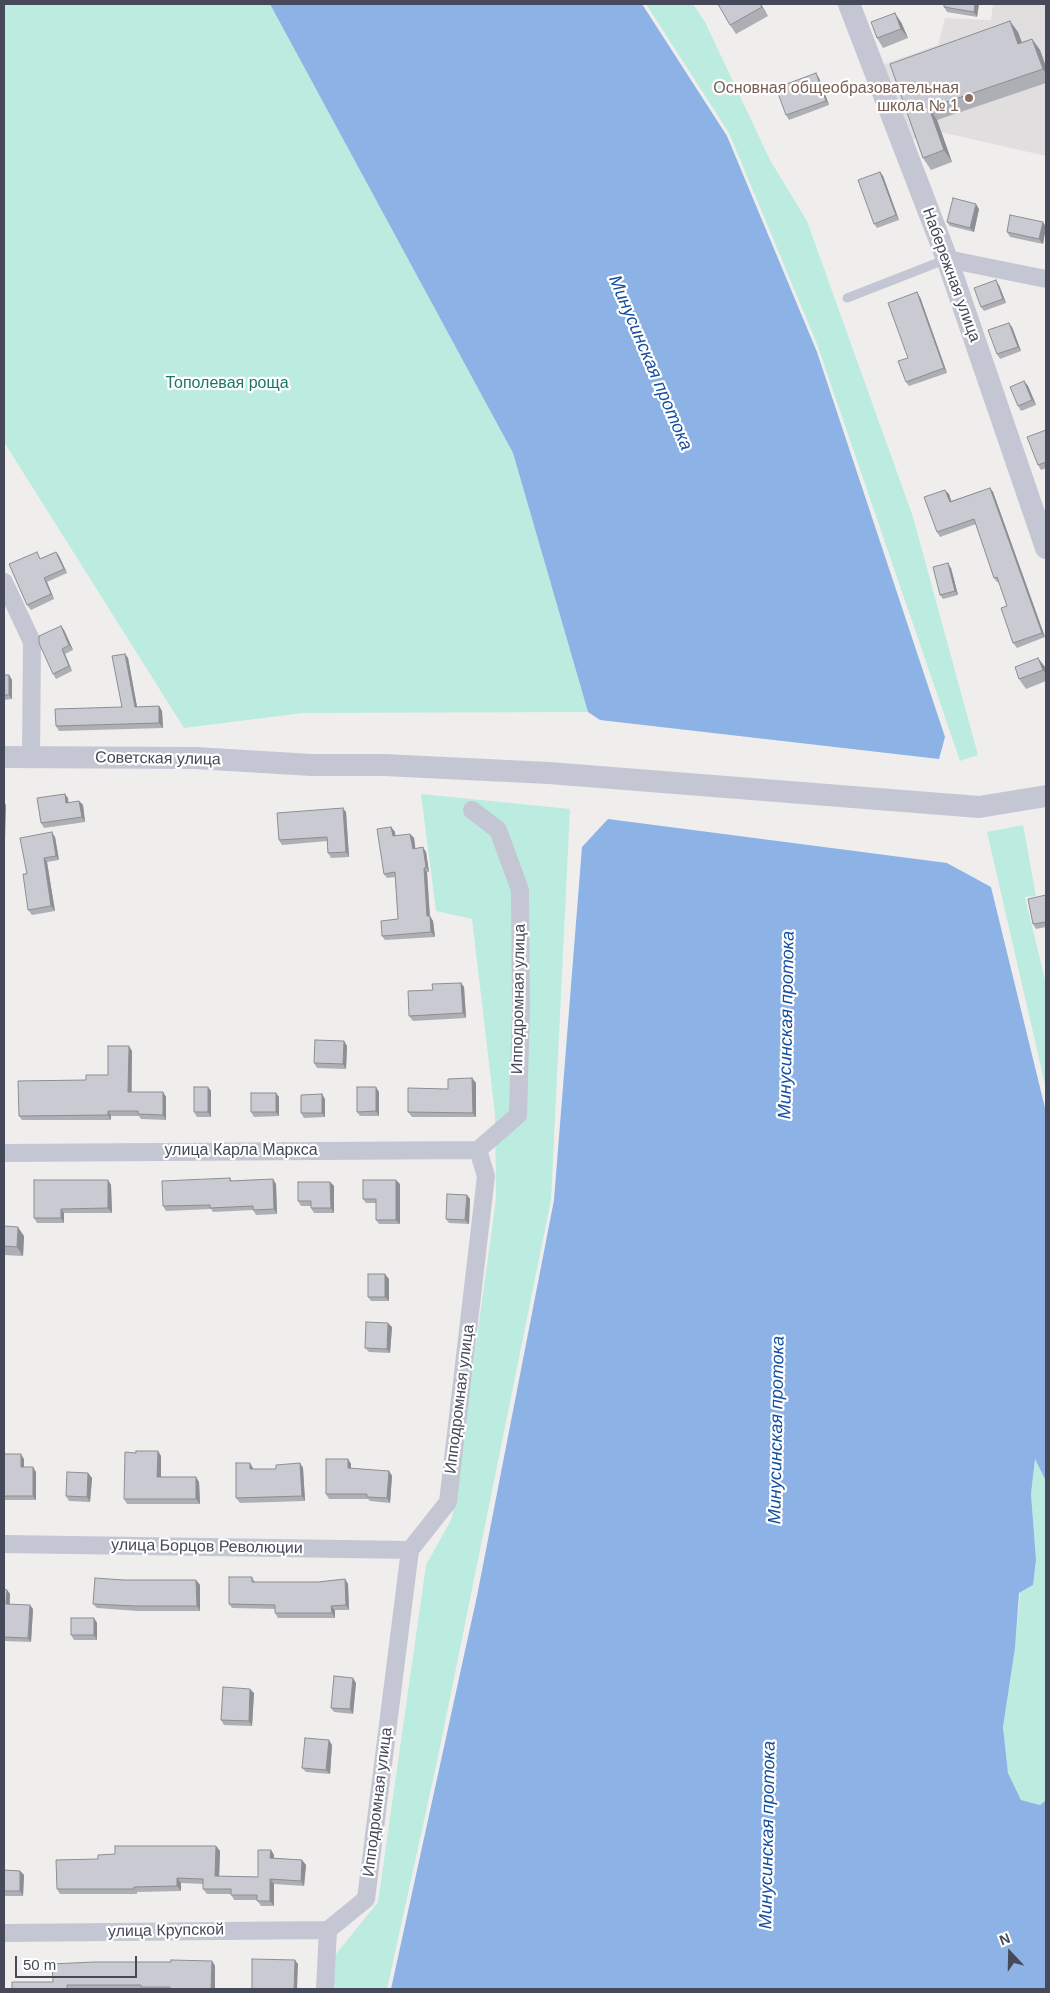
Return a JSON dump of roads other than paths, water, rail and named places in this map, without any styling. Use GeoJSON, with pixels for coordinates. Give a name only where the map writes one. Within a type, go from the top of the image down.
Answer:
{"type":"FeatureCollection","features":[{"type":"Feature","properties":{"kind":"street","name":"Набережная улица"},"geometry":{"type":"LineString","coordinates":[[849,4],[947,259],[1046,548]]}},
{"type":"Feature","properties":{"kind":"street"},"geometry":{"type":"LineString","coordinates":[[947,259],[1046,279]]}},
{"type":"Feature","properties":{"kind":"street"},"geometry":{"type":"LineString","coordinates":[[4,582],[32,642],[31,758]]}},
{"type":"Feature","properties":{"kind":"street","name":"Советская улица"},"geometry":{"type":"LineString","coordinates":[[4,758],[194,758],[549,773],[979,807],[1046,796]]}},
{"type":"Feature","properties":{"kind":"street","name":"Ипподромная улица"},"geometry":{"type":"LineString","coordinates":[[328,1930],[366,1899],[410,1550],[448,1502],[486,1176],[478,1150],[518,1115],[521,1009],[520,890],[498,830],[472,810]]}},
{"type":"Feature","properties":{"kind":"street","name":"улица Карла Маркса"},"geometry":{"type":"LineString","coordinates":[[4,1153],[478,1150]]}},
{"type":"Feature","properties":{"kind":"street","name":"улица Борцов Революции"},"geometry":{"type":"LineString","coordinates":[[4,1544],[410,1550]]}},
{"type":"Feature","properties":{"kind":"street"},"geometry":{"type":"LineString","coordinates":[[325,1989],[328,1930]]}},
{"type":"Feature","properties":{"kind":"street","name":"улица Крупской"},"geometry":{"type":"LineString","coordinates":[[4,1933],[328,1930]]}},
{"type":"Feature","properties":{"kind":"lane"},"geometry":{"type":"LineString","coordinates":[[847,298],[947,259]]}},
{"type":"Feature","properties":{"kind":"water","name":"Минусинская протока"},"geometry":{"type":"Polygon","coordinates":[[[270,4],[642,4],[727,136],[817,352],[945,737],[939,759],[600,720],[588,712],[513,453],[270,4]]]}},
{"type":"Feature","properties":{"kind":"water","name":"Минусинская протока"},"geometry":{"type":"Polygon","coordinates":[[[608,819],[947,863],[991,887],[1046,1112],[1046,1481],[1035,1459],[1031,1494],[1036,1560],[1033,1585],[1019,1593],[1015,1648],[1003,1727],[1008,1773],[1021,1800],[1040,1805],[1046,1800],[1046,1989],[391,1989],[477,1596],[554,1200],[582,847],[608,819]]]}},
{"type":"Feature","properties":{"kind":"place","name":"Основная общеобразовательная школа № 1"},"geometry":{"type":"Point","coordinates":[969,98]}},
{"type":"Feature","properties":{"kind":"park label","name":"Тополевая роща"},"geometry":{"type":"Point","coordinates":[227,384]}}]}
